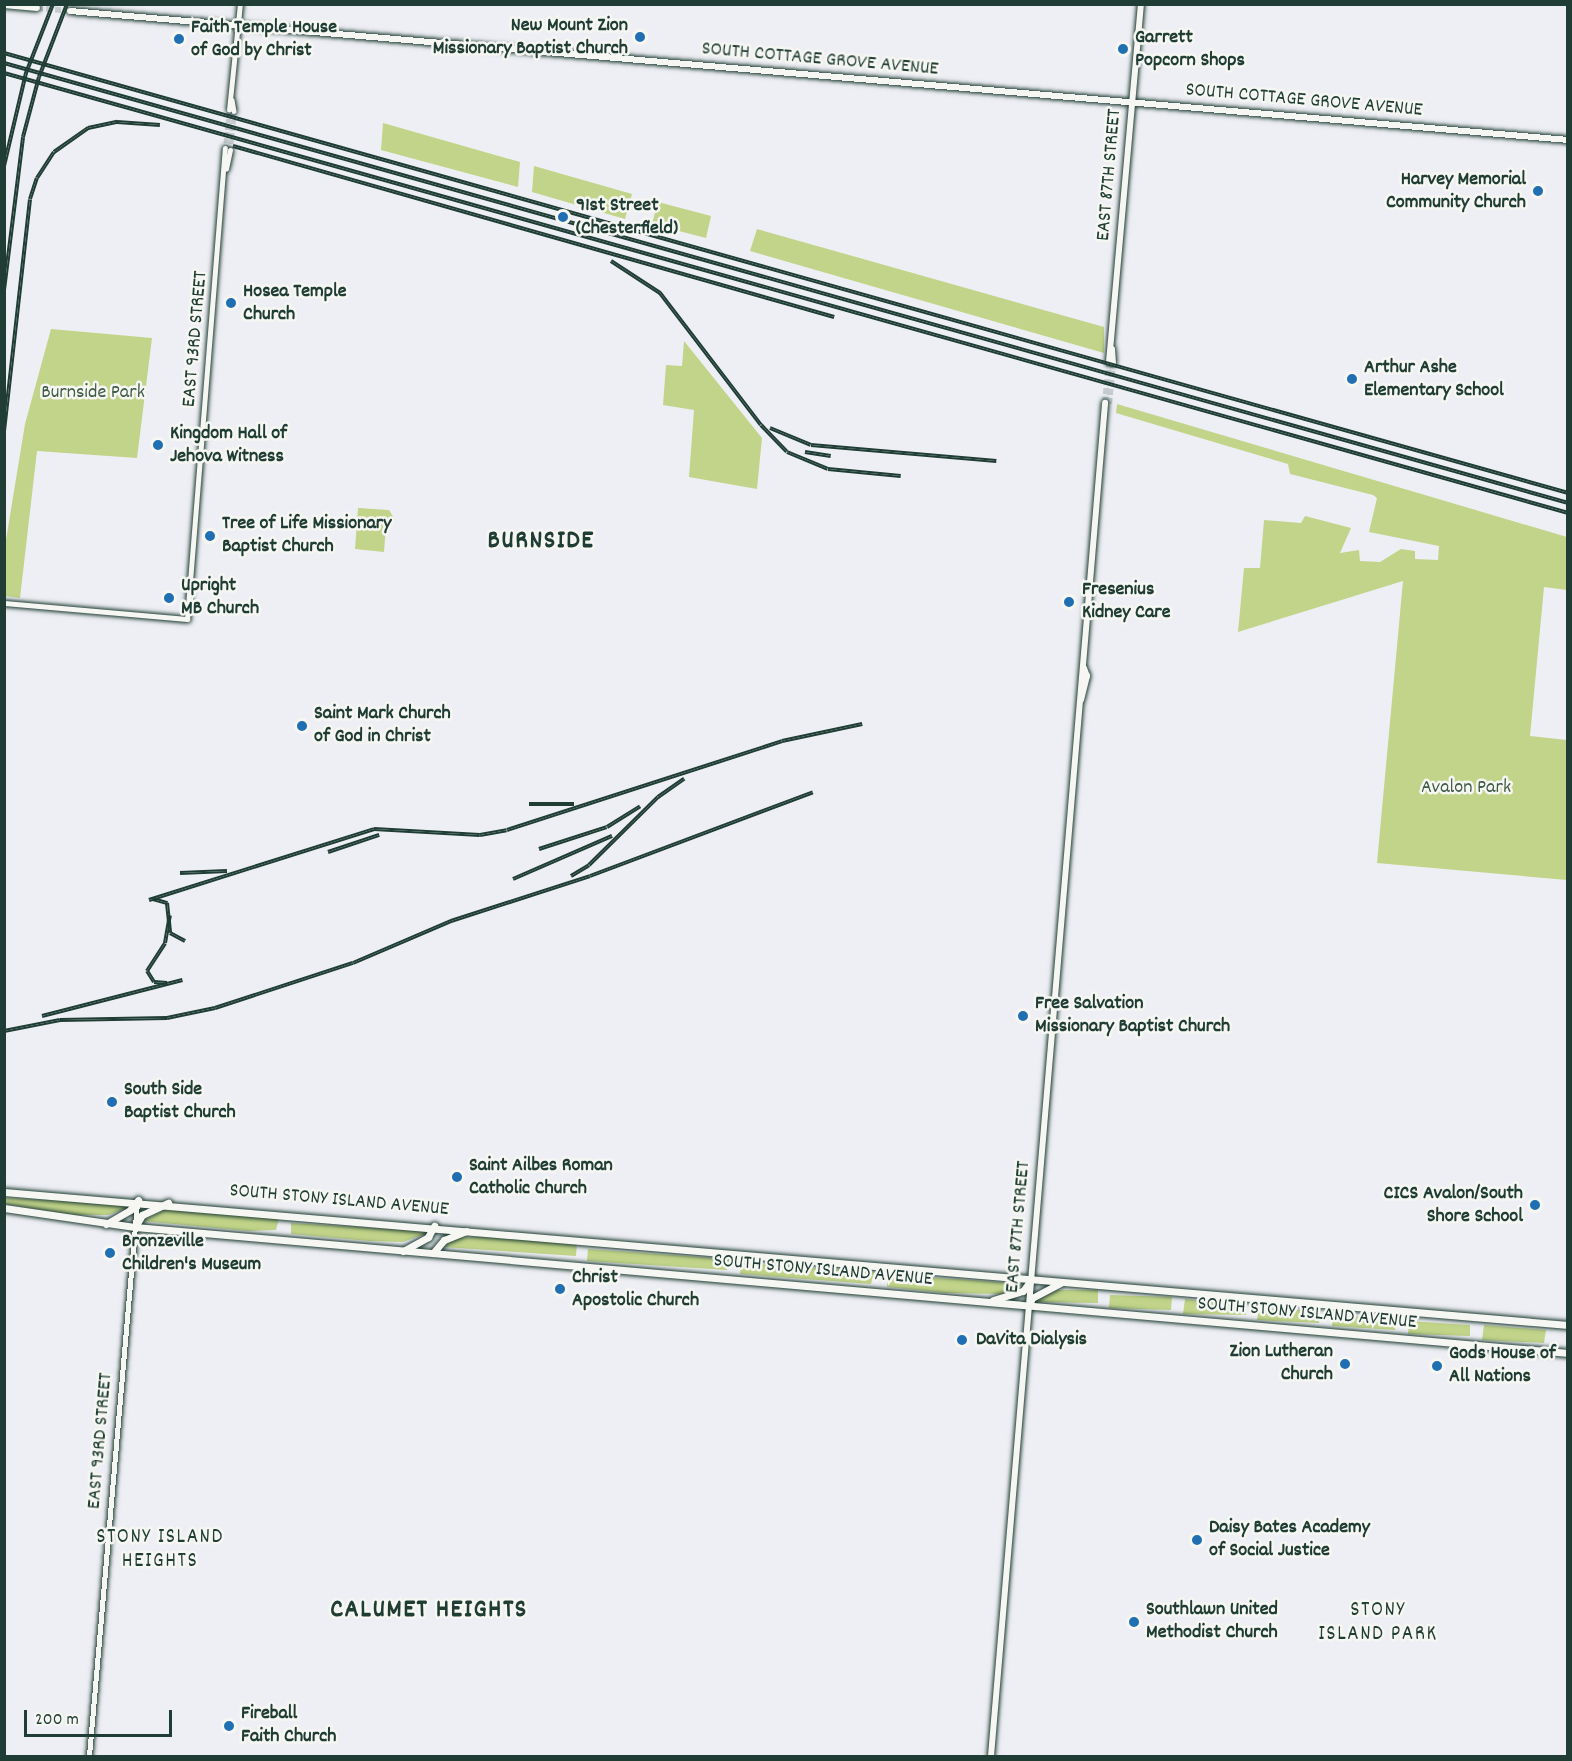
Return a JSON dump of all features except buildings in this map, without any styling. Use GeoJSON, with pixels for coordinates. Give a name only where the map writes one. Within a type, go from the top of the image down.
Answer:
{"type":"FeatureCollection","features":[{"type":"Feature","properties":{"kind":"highway","name":"SOUTH STONY ISLAND AVENUE"},"geometry":{"type":"LineString","coordinates":[[4,1192],[138,1200],[1568,1326]]}},
{"type":"Feature","properties":{"kind":"highway"},"geometry":{"type":"LineString","coordinates":[[106,1224],[130,1210],[138,1200]]}},
{"type":"Feature","properties":{"kind":"highway"},"geometry":{"type":"LineString","coordinates":[[135,1227],[142,1215],[168,1203]]}},
{"type":"Feature","properties":{"kind":"highway","name":"SOUTH STONY ISLAND AVENUE"},"geometry":{"type":"LineString","coordinates":[[4,1208],[135,1227],[1568,1353]]}},
{"type":"Feature","properties":{"kind":"highway"},"geometry":{"type":"LineString","coordinates":[[403,1251],[428,1237],[434,1226]]}},
{"type":"Feature","properties":{"kind":"highway"},"geometry":{"type":"LineString","coordinates":[[433,1253],[444,1240],[471,1229]]}},
{"type":"Feature","properties":{"kind":"highway"},"geometry":{"type":"LineString","coordinates":[[988,1301],[1023,1291],[1031,1280]]}},
{"type":"Feature","properties":{"kind":"highway"},"geometry":{"type":"LineString","coordinates":[[1029,1305],[1032,1298],[1062,1282]]}},
{"type":"Feature","properties":{"kind":"main road","name":"EAST 87TH STREET"},"geometry":{"type":"LineString","coordinates":[[1111,363],[1142,4]]}},
{"type":"Feature","properties":{"kind":"main road"},"geometry":{"type":"LineString","coordinates":[[4,5],[37,8]]}},
{"type":"Feature","properties":{"kind":"main road","name":"SOUTH COTTAGE GROVE AVENUE"},"geometry":{"type":"LineString","coordinates":[[70,11],[1568,140]]}},
{"type":"Feature","properties":{"kind":"main road","name":"EAST 87TH STREET"},"geometry":{"type":"LineString","coordinates":[[991,1756],[1081,700],[1087,676],[1084,668],[1107,404]]}},
{"type":"Feature","properties":{"kind":"street"},"geometry":{"type":"LineString","coordinates":[[231,110],[240,4]]}},
{"type":"Feature","properties":{"kind":"street","name":"EAST 93RD STREET"},"geometry":{"type":"LineString","coordinates":[[5,603],[187,619],[228,150]]}},
{"type":"Feature","properties":{"kind":"street","name":"EAST 93RD STREET"},"geometry":{"type":"LineString","coordinates":[[89,1756],[138,1200]]}},
{"type":"Feature","properties":{"kind":"green space"},"geometry":{"type":"Polygon","coordinates":[[[383,123],[520,162],[518,187],[381,150],[383,123]]]}},
{"type":"Feature","properties":{"kind":"green space"},"geometry":{"type":"Polygon","coordinates":[[[534,166],[632,194],[625,219],[532,192],[534,166]]]}},
{"type":"Feature","properties":{"kind":"green space"},"geometry":{"type":"Polygon","coordinates":[[[658,202],[711,216],[706,238],[652,224],[658,202]]]}},
{"type":"Feature","properties":{"kind":"green space"},"geometry":{"type":"Polygon","coordinates":[[[757,229],[1104,327],[1104,353],[750,251],[757,229]]]}},
{"type":"Feature","properties":{"kind":"green space","name":"Burnside Park"},"geometry":{"type":"Polygon","coordinates":[[[51,329],[152,338],[137,458],[37,451],[20,598],[5,596],[5,546],[25,424],[51,329]]]}},
{"type":"Feature","properties":{"kind":"green space"},"geometry":{"type":"Polygon","coordinates":[[[684,341],[762,438],[757,489],[689,477],[694,410],[663,405],[666,365],[682,366],[684,341]]]}},
{"type":"Feature","properties":{"kind":"green space","name":"Avalon Park"},"geometry":{"type":"Polygon","coordinates":[[[1117,404],[1567,537],[1567,590],[1544,587],[1530,736],[1567,740],[1567,880],[1377,863],[1403,581],[1238,632],[1244,568],[1260,568],[1264,520],[1301,523],[1305,516],[1351,528],[1340,553],[1359,550],[1360,561],[1380,562],[1401,549],[1415,551],[1415,559],[1438,560],[1439,546],[1369,532],[1377,498],[1373,495],[1290,474],[1288,464],[1116,413],[1117,404]]]}},
{"type":"Feature","properties":{"kind":"green space"},"geometry":{"type":"Polygon","coordinates":[[[358,508],[389,510],[395,520],[386,527],[384,552],[355,549],[358,508]]]}},
{"type":"Feature","properties":{"kind":"green space"},"geometry":{"type":"Polygon","coordinates":[[[5,1198],[126,1204],[125,1209],[108,1215],[73,1215],[5,1204],[5,1198]]]}},
{"type":"Feature","properties":{"kind":"green space"},"geometry":{"type":"Polygon","coordinates":[[[167,1209],[279,1219],[276,1230],[248,1231],[142,1221],[167,1209]]]}},
{"type":"Feature","properties":{"kind":"green space"},"geometry":{"type":"Polygon","coordinates":[[[291,1223],[425,1231],[425,1234],[403,1242],[369,1241],[291,1234],[291,1223]]]}},
{"type":"Feature","properties":{"kind":"green space"},"geometry":{"type":"Polygon","coordinates":[[[493,1236],[577,1243],[576,1256],[443,1247],[457,1238],[493,1236]]]}},
{"type":"Feature","properties":{"kind":"green space"},"geometry":{"type":"Polygon","coordinates":[[[588,1249],[729,1259],[727,1270],[587,1261],[588,1249]]]}},
{"type":"Feature","properties":{"kind":"green space"},"geometry":{"type":"Polygon","coordinates":[[[741,1263],[874,1272],[871,1284],[740,1274],[741,1263]]]}},
{"type":"Feature","properties":{"kind":"green space"},"geometry":{"type":"Polygon","coordinates":[[[888,1276],[1021,1284],[1020,1289],[1002,1294],[946,1293],[887,1287],[888,1276]]]}},
{"type":"Feature","properties":{"kind":"green space"},"geometry":{"type":"Polygon","coordinates":[[[1056,1290],[1098,1290],[1098,1303],[1034,1302],[1056,1290]]]}},
{"type":"Feature","properties":{"kind":"green space"},"geometry":{"type":"Polygon","coordinates":[[[1110,1295],[1172,1297],[1171,1310],[1109,1308],[1110,1295]]]}},
{"type":"Feature","properties":{"kind":"green space"},"geometry":{"type":"Polygon","coordinates":[[[1185,1299],[1246,1306],[1246,1315],[1183,1314],[1185,1299]]]}},
{"type":"Feature","properties":{"kind":"green space"},"geometry":{"type":"Polygon","coordinates":[[[1259,1308],[1320,1311],[1319,1323],[1257,1320],[1259,1308]]]}},
{"type":"Feature","properties":{"kind":"green space"},"geometry":{"type":"Polygon","coordinates":[[[1333,1315],[1395,1318],[1395,1330],[1332,1326],[1333,1315]]]}},
{"type":"Feature","properties":{"kind":"green space"},"geometry":{"type":"Polygon","coordinates":[[[1409,1321],[1470,1325],[1470,1336],[1408,1334],[1409,1321]]]}},
{"type":"Feature","properties":{"kind":"green space"},"geometry":{"type":"Polygon","coordinates":[[[1484,1325],[1546,1330],[1544,1343],[1482,1340],[1484,1325]]]}},
{"type":"Feature","properties":{"kind":"tunnel"},"geometry":{"type":"LineString","coordinates":[[37,8],[70,11]]}},
{"type":"Feature","properties":{"kind":"tunnel"},"geometry":{"type":"LineString","coordinates":[[225,149],[229,110]]}},
{"type":"Feature","properties":{"kind":"tunnel"},"geometry":{"type":"LineString","coordinates":[[230,150],[234,111]]}},
{"type":"Feature","properties":{"kind":"tunnel"},"geometry":{"type":"LineString","coordinates":[[1105,403],[1109,362]]}},
{"type":"Feature","properties":{"kind":"tunnel"},"geometry":{"type":"LineString","coordinates":[[1109,404],[1113,363]]}},
{"type":"Feature","properties":{"kind":"railway"},"geometry":{"type":"LineString","coordinates":[[4,166],[26,73],[53,4]]}},
{"type":"Feature","properties":{"kind":"railway"},"geometry":{"type":"LineString","coordinates":[[4,290],[23,137],[39,77],[67,4]]}},
{"type":"Feature","properties":{"kind":"railway"},"geometry":{"type":"LineString","coordinates":[[4,53],[1568,493]]}},
{"type":"Feature","properties":{"kind":"railway"},"geometry":{"type":"LineString","coordinates":[[4,63],[1568,503]]}},
{"type":"Feature","properties":{"kind":"railway"},"geometry":{"type":"LineString","coordinates":[[4,73],[1568,513]]}},
{"type":"Feature","properties":{"kind":"railway"},"geometry":{"type":"LineString","coordinates":[[4,431],[30,199],[37,178],[54,152],[88,128],[117,122],[160,125]]}},
{"type":"Feature","properties":{"kind":"railway"},"geometry":{"type":"LineString","coordinates":[[233,146],[834,317]]}},
{"type":"Feature","properties":{"kind":"railway"},"geometry":{"type":"LineString","coordinates":[[611,261],[660,293],[761,425],[787,452],[828,469],[901,476]]}},
{"type":"Feature","properties":{"kind":"railway"},"geometry":{"type":"LineString","coordinates":[[770,428],[811,445],[996,461]]}},
{"type":"Feature","properties":{"kind":"railway"},"geometry":{"type":"LineString","coordinates":[[805,452],[831,456]]}},
{"type":"Feature","properties":{"kind":"railway"},"geometry":{"type":"LineString","coordinates":[[149,900],[374,829],[480,835],[507,830],[782,741],[862,724]]}},
{"type":"Feature","properties":{"kind":"railway"},"geometry":{"type":"LineString","coordinates":[[571,876],[589,865],[658,797],[684,779]]}},
{"type":"Feature","properties":{"kind":"railway"},"geometry":{"type":"LineString","coordinates":[[4,1031],[60,1020],[167,1018],[215,1008],[353,963],[451,921],[590,876],[813,792]]}},
{"type":"Feature","properties":{"kind":"railway"},"geometry":{"type":"LineString","coordinates":[[529,804],[574,804]]}},
{"type":"Feature","properties":{"kind":"railway"},"geometry":{"type":"LineString","coordinates":[[539,849],[607,827],[640,806]]}},
{"type":"Feature","properties":{"kind":"railway"},"geometry":{"type":"LineString","coordinates":[[328,852],[379,835]]}},
{"type":"Feature","properties":{"kind":"railway"},"geometry":{"type":"LineString","coordinates":[[513,879],[612,836]]}},
{"type":"Feature","properties":{"kind":"railway"},"geometry":{"type":"LineString","coordinates":[[180,873],[227,871]]}},
{"type":"Feature","properties":{"kind":"railway"},"geometry":{"type":"LineString","coordinates":[[153,899],[167,903],[170,933],[185,941]]}},
{"type":"Feature","properties":{"kind":"railway"},"geometry":{"type":"LineString","coordinates":[[167,983],[154,982],[147,971],[165,943],[170,915]]}},
{"type":"Feature","properties":{"kind":"railway"},"geometry":{"type":"LineString","coordinates":[[42,1016],[182,980]]}},
{"type":"Feature","properties":{"kind":"place","name":"New Mount Zion Missionary Baptist Church"},"geometry":{"type":"Point","coordinates":[640,37]}},
{"type":"Feature","properties":{"kind":"place","name":"Faith Temple House of God by Christ"},"geometry":{"type":"Point","coordinates":[179,39]}},
{"type":"Feature","properties":{"kind":"place","name":"Garrett Popcorn Shops"},"geometry":{"type":"Point","coordinates":[1123,49]}},
{"type":"Feature","properties":{"kind":"place","name":"Harvey Memorial Community Church"},"geometry":{"type":"Point","coordinates":[1538,191]}},
{"type":"Feature","properties":{"kind":"place","name":"91st Street (Chesterfield)"},"geometry":{"type":"Point","coordinates":[563,217]}},
{"type":"Feature","properties":{"kind":"place","name":"Hosea Temple Church"},"geometry":{"type":"Point","coordinates":[231,303]}},
{"type":"Feature","properties":{"kind":"place","name":"Arthur Ashe Elementary School"},"geometry":{"type":"Point","coordinates":[1352,379]}},
{"type":"Feature","properties":{"kind":"place","name":"Kingdom Hall of Jehova Witness"},"geometry":{"type":"Point","coordinates":[158,445]}},
{"type":"Feature","properties":{"kind":"place","name":"Tree of Life Missionary Baptist Church"},"geometry":{"type":"Point","coordinates":[210,536]}},
{"type":"Feature","properties":{"kind":"place","name":"Upright MB Church"},"geometry":{"type":"Point","coordinates":[169,598]}},
{"type":"Feature","properties":{"kind":"place","name":"Fresenius Kidney Care"},"geometry":{"type":"Point","coordinates":[1069,602]}},
{"type":"Feature","properties":{"kind":"place","name":"Saint Mark Church of God in Christ"},"geometry":{"type":"Point","coordinates":[302,726]}},
{"type":"Feature","properties":{"kind":"place","name":"Free Salvation Missionary Baptist Church"},"geometry":{"type":"Point","coordinates":[1023,1016]}},
{"type":"Feature","properties":{"kind":"place","name":"South Side Baptist Church"},"geometry":{"type":"Point","coordinates":[112,1102]}},
{"type":"Feature","properties":{"kind":"place","name":"Saint Ailbes Roman Catholic Church"},"geometry":{"type":"Point","coordinates":[457,1177]}},
{"type":"Feature","properties":{"kind":"place","name":"CICS Avalon/South Shore School"},"geometry":{"type":"Point","coordinates":[1535,1205]}},
{"type":"Feature","properties":{"kind":"place","name":"Bronzeville Children's Museum"},"geometry":{"type":"Point","coordinates":[110,1253]}},
{"type":"Feature","properties":{"kind":"place","name":"Christ Apostolic Church"},"geometry":{"type":"Point","coordinates":[560,1289]}},
{"type":"Feature","properties":{"kind":"place","name":"DaVita Dialysis"},"geometry":{"type":"Point","coordinates":[962,1340]}},
{"type":"Feature","properties":{"kind":"place","name":"Zion Lutheran Church"},"geometry":{"type":"Point","coordinates":[1345,1364]}},
{"type":"Feature","properties":{"kind":"place","name":"Gods House of All Nations"},"geometry":{"type":"Point","coordinates":[1437,1366]}},
{"type":"Feature","properties":{"kind":"place","name":"Daisy Bates Academy of Social Justice"},"geometry":{"type":"Point","coordinates":[1197,1540]}},
{"type":"Feature","properties":{"kind":"place","name":"Southlawn United Methodist Church"},"geometry":{"type":"Point","coordinates":[1134,1622]}},
{"type":"Feature","properties":{"kind":"place","name":"Fireball Faith Church"},"geometry":{"type":"Point","coordinates":[229,1726]}},
{"type":"Feature","properties":{"kind":"district","name":"BURNSIDE"},"geometry":{"type":"Point","coordinates":[541,542]}},
{"type":"Feature","properties":{"kind":"district","name":"STONY ISLAND HEIGHTS"},"geometry":{"type":"Point","coordinates":[160,1550]}},
{"type":"Feature","properties":{"kind":"district","name":"CALUMET HEIGHTS"},"geometry":{"type":"Point","coordinates":[429,1611]}},
{"type":"Feature","properties":{"kind":"district","name":"STONY ISLAND PARK"},"geometry":{"type":"Point","coordinates":[1378,1623]}}]}
